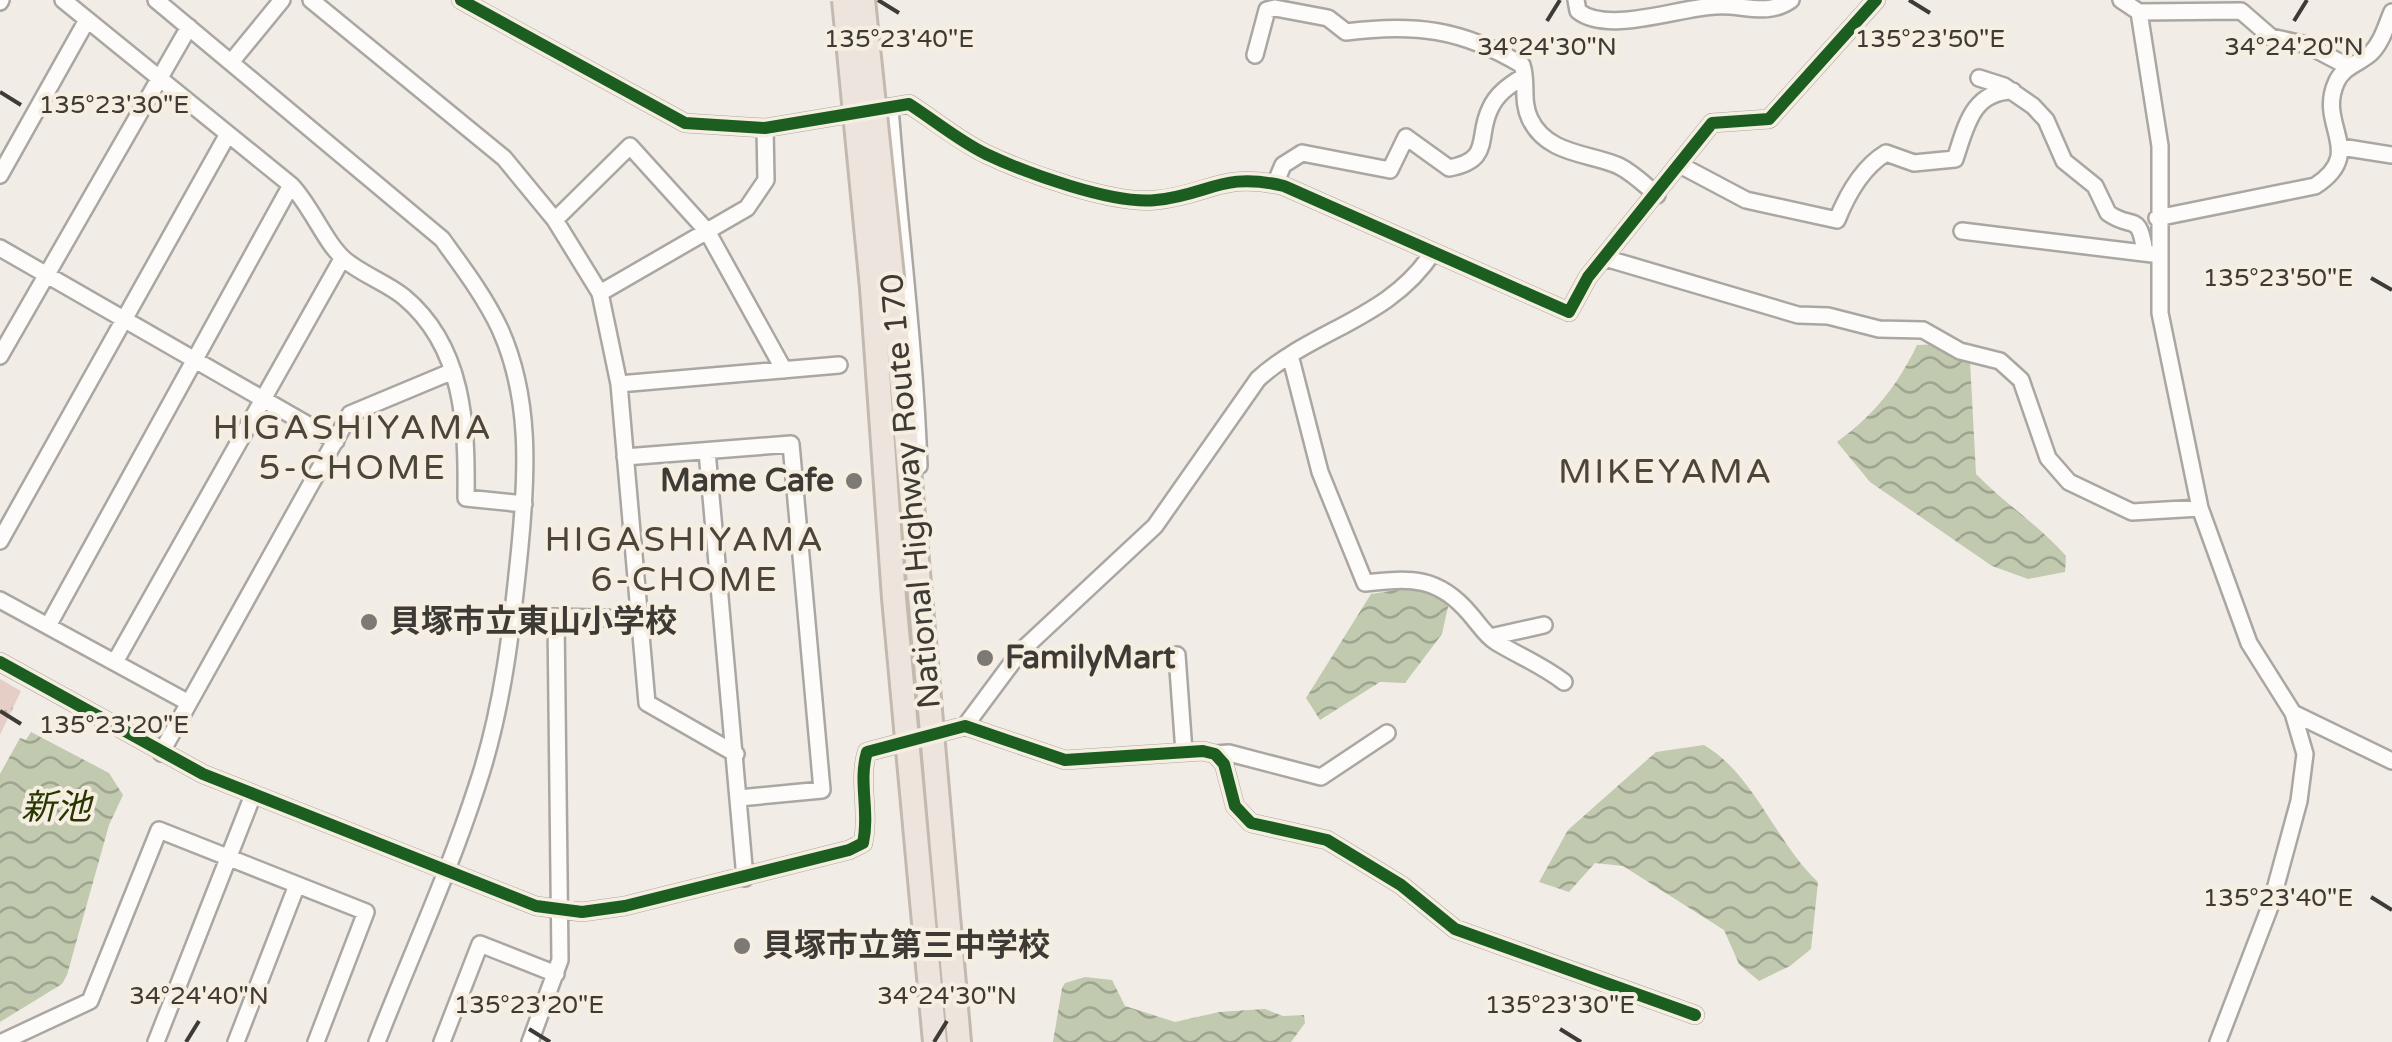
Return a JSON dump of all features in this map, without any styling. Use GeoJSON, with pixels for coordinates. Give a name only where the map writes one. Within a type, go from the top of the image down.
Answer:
{"type":"FeatureCollection","features":[{"type":"Feature","properties":{"kind":"highway","name":"National Highway Route 170"},"geometry":{"type":"LineString","coordinates":[[844,0],[917,566],[959,1042]]}},
{"type":"Feature","properties":{"kind":"highway","name":"National Highway Route 170"},"geometry":{"type":"LineString","coordinates":[[863,0],[906,740],[935,1042]]}},
{"type":"Feature","properties":{"kind":"street"},"geometry":{"type":"LineString","coordinates":[[63,0],[291,185],[311,205],[342,258],[420,312],[440,336],[453,371],[464,427],[466,498],[524,504]]}},
{"type":"Feature","properties":{"kind":"street"},"geometry":{"type":"LineString","coordinates":[[156,0],[442,240],[474,283],[500,330],[519,391],[526,444],[524,504],[513,616],[497,712],[478,786],[377,1042]]}},
{"type":"Feature","properties":{"kind":"street"},"geometry":{"type":"LineString","coordinates":[[232,61],[282,0]]}},
{"type":"Feature","properties":{"kind":"street"},"geometry":{"type":"LineString","coordinates":[[311,0],[504,158],[555,220],[600,293],[620,384],[648,703],[736,754]]}},
{"type":"Feature","properties":{"kind":"street"},"geometry":{"type":"LineString","coordinates":[[461,0],[685,122],[765,128],[909,104],[984,153],[1134,202],[1162,200],[1213,183],[1258,180],[1275,184],[1568,312],[1605,258],[1712,123],[1769,119],[1876,0]]}},
{"type":"Feature","properties":{"kind":"street"},"geometry":{"type":"LineString","coordinates":[[834,0],[855,196],[866,204],[897,201]]}},
{"type":"Feature","properties":{"kind":"street"},"geometry":{"type":"LineString","coordinates":[[1576,0],[1578,10],[1586,17],[1614,18],[1674,16],[1716,6],[1774,8],[1791,0]]}},
{"type":"Feature","properties":{"kind":"street"},"geometry":{"type":"LineString","coordinates":[[2121,0],[2140,12],[2241,11],[2271,37],[2307,45],[2349,66]]}},
{"type":"Feature","properties":{"kind":"street"},"geometry":{"type":"LineString","coordinates":[[1255,54],[1268,10],[1292,8],[1328,18],[1346,32],[1414,26],[1461,36],[1522,64],[1522,99],[1532,124],[1545,138],[1579,156],[1616,164],[1656,196]]}},
{"type":"Feature","properties":{"kind":"street"},"geometry":{"type":"LineString","coordinates":[[2140,12],[2160,146],[2158,218],[2152,254]]}},
{"type":"Feature","properties":{"kind":"street"},"geometry":{"type":"LineString","coordinates":[[2158,218],[2314,186],[2332,174],[2341,147],[2332,99],[2336,83],[2349,66],[2369,55],[2392,12]]}},
{"type":"Feature","properties":{"kind":"street"},"geometry":{"type":"LineString","coordinates":[[0,174],[87,20]]}},
{"type":"Feature","properties":{"kind":"street"},"geometry":{"type":"LineString","coordinates":[[0,356],[188,27]]}},
{"type":"Feature","properties":{"kind":"street"},"geometry":{"type":"LineString","coordinates":[[1275,184],[1283,164],[1302,153],[1390,170],[1406,137],[1450,168],[1464,165],[1483,145],[1486,118],[1498,96],[1524,76]]}},
{"type":"Feature","properties":{"kind":"street"},"geometry":{"type":"LineString","coordinates":[[1979,78],[2012,91],[2046,120],[2064,161],[2086,176],[2108,214],[2136,221],[2142,228],[2152,254],[2160,313],[2200,508],[2249,644],[2294,713],[2304,754],[2299,801],[2271,904],[2218,1042]]}},
{"type":"Feature","properties":{"kind":"street"},"geometry":{"type":"LineString","coordinates":[[1680,164],[1746,200],[1838,220],[1857,182],[1877,159],[1886,153],[1914,163],[1955,159],[1976,107],[1998,91],[2012,91]]}},
{"type":"Feature","properties":{"kind":"street"},"geometry":{"type":"LineString","coordinates":[[890,107],[916,373],[924,539],[917,566]]}},
{"type":"Feature","properties":{"kind":"street"},"geometry":{"type":"LineString","coordinates":[[600,293],[759,196],[769,160],[765,128]]}},
{"type":"Feature","properties":{"kind":"street"},"geometry":{"type":"LineString","coordinates":[[0,540],[228,134]]}},
{"type":"Feature","properties":{"kind":"street"},"geometry":{"type":"LineString","coordinates":[[555,220],[630,146],[707,231],[784,370]]}},
{"type":"Feature","properties":{"kind":"street"},"geometry":{"type":"LineString","coordinates":[[2341,147],[2392,156]]}},
{"type":"Feature","properties":{"kind":"street"},"geometry":{"type":"LineString","coordinates":[[48,626],[192,358],[291,185]]}},
{"type":"Feature","properties":{"kind":"street"},"geometry":{"type":"LineString","coordinates":[[1962,231],[2152,254]]}},
{"type":"Feature","properties":{"kind":"street"},"geometry":{"type":"LineString","coordinates":[[0,248],[336,441]]}},
{"type":"Feature","properties":{"kind":"street"},"geometry":{"type":"LineString","coordinates":[[966,726],[1020,652],[1155,526],[1258,380],[1290,355],[1366,317],[1424,266],[1433,252]]}},
{"type":"Feature","properties":{"kind":"street"},"geometry":{"type":"LineString","coordinates":[[115,662],[342,258]]}},
{"type":"Feature","properties":{"kind":"street"},"geometry":{"type":"LineString","coordinates":[[1605,258],[1798,315],[1828,316],[1879,329],[1923,330],[1960,351],[2000,362],[2020,380],[2048,458],[2068,482],[2132,512],[2200,508]]}},
{"type":"Feature","properties":{"kind":"street"},"geometry":{"type":"LineString","coordinates":[[1290,355],[1320,472],[1365,583],[1414,577],[1432,581],[1454,594],[1490,638],[1538,662],[1564,682]]}},
{"type":"Feature","properties":{"kind":"street"},"geometry":{"type":"LineString","coordinates":[[620,384],[840,366]]}},
{"type":"Feature","properties":{"kind":"street"},"geometry":{"type":"LineString","coordinates":[[160,753],[350,414],[453,371]]}},
{"type":"Feature","properties":{"kind":"street"},"geometry":{"type":"LineString","coordinates":[[625,457],[791,444],[822,790],[739,798]]}},
{"type":"Feature","properties":{"kind":"street"},"geometry":{"type":"LineString","coordinates":[[707,451],[745,878]]}},
{"type":"Feature","properties":{"kind":"street"},"geometry":{"type":"LineString","coordinates":[[0,600],[189,703]]}},
{"type":"Feature","properties":{"kind":"street"},"geometry":{"type":"LineString","coordinates":[[513,616],[639,619]]}},
{"type":"Feature","properties":{"kind":"street"},"geometry":{"type":"LineString","coordinates":[[530,1042],[560,960],[556,618]]}},
{"type":"Feature","properties":{"kind":"street"},"geometry":{"type":"LineString","coordinates":[[1490,638],[1544,625]]}},
{"type":"Feature","properties":{"kind":"street"},"geometry":{"type":"LineString","coordinates":[[1177,655],[1184,752]]}},
{"type":"Feature","properties":{"kind":"street"},"geometry":{"type":"LineString","coordinates":[[0,662],[160,753],[253,795],[559,911],[625,906],[832,856],[863,843],[868,820],[862,769],[867,752],[966,726],[1065,760],[1229,753],[1322,777],[1387,733]]}},
{"type":"Feature","properties":{"kind":"street"},"geometry":{"type":"LineString","coordinates":[[2294,713],[2392,762]]}},
{"type":"Feature","properties":{"kind":"street"},"geometry":{"type":"LineString","coordinates":[[1215,754],[1224,764],[1234,806],[1252,823],[1328,840],[1401,885],[1455,929],[1695,1015]]}},
{"type":"Feature","properties":{"kind":"street"},"geometry":{"type":"LineString","coordinates":[[156,1042],[253,795]]}},
{"type":"Feature","properties":{"kind":"street"},"geometry":{"type":"LineString","coordinates":[[2,1042],[90,1001],[159,830],[366,912],[316,1042]]}},
{"type":"Feature","properties":{"kind":"street"},"geometry":{"type":"LineString","coordinates":[[236,1042],[297,885]]}},
{"type":"Feature","properties":{"kind":"street"},"geometry":{"type":"LineString","coordinates":[[442,1042],[480,944],[556,974]]}},
{"type":"Feature","properties":{"kind":"green space"},"geometry":{"type":"Polygon","coordinates":[[[0,679],[21,691],[0,735],[0,679]]]}},
{"type":"Feature","properties":{"kind":"water"},"geometry":{"type":"Polygon","coordinates":[[[1942,344],[1970,361],[1976,474],[2066,556],[2065,572],[2028,579],[1992,566],[1870,482],[1837,442],[1883,399],[1917,345],[1942,344]]]}},
{"type":"Feature","properties":{"kind":"water"},"geometry":{"type":"Polygon","coordinates":[[[1422,586],[1450,598],[1442,634],[1405,683],[1380,682],[1320,720],[1306,698],[1371,594],[1422,586]]]}},
{"type":"Feature","properties":{"kind":"water","name":"新池"},"geometry":{"type":"Polygon","coordinates":[[[31,732],[109,773],[123,795],[109,825],[67,975],[62,984],[0,1022],[0,774],[20,738],[26,740],[31,732]]]}},
{"type":"Feature","properties":{"kind":"water"},"geometry":{"type":"Polygon","coordinates":[[[1704,745],[1737,773],[1818,882],[1811,949],[1790,966],[1759,981],[1739,964],[1724,930],[1623,866],[1595,863],[1569,892],[1539,882],[1568,830],[1656,752],[1704,745]]]}},
{"type":"Feature","properties":{"kind":"water"},"geometry":{"type":"Polygon","coordinates":[[[1085,977],[1112,980],[1125,1006],[1175,1022],[1219,1012],[1265,1009],[1283,1016],[1304,1015],[1305,1023],[1291,1042],[1053,1042],[1062,988],[1065,983],[1085,977]]]}},
{"type":"Feature","properties":{"kind":"cycle path"},"geometry":{"type":"LineString","coordinates":[[461,0],[685,123],[765,128],[909,104],[986,154],[1094,193],[1156,200],[1245,181],[1284,186],[1569,312],[1588,277],[1712,123],[1769,119],[1876,0]]}},
{"type":"Feature","properties":{"kind":"cycle path"},"geometry":{"type":"LineString","coordinates":[[0,662],[203,774],[536,906],[582,912],[625,906],[849,850],[863,843],[867,752],[965,726],[1065,760],[1203,751],[1215,754],[1224,764],[1235,806],[1251,823],[1327,840],[1401,885],[1455,929],[1695,1015]]}},
{"type":"Feature","properties":{"kind":"place","name":"Mame Cafe"},"geometry":{"type":"Point","coordinates":[854,481]}},
{"type":"Feature","properties":{"kind":"place","name":"貝塚市立東山小学校"},"geometry":{"type":"Point","coordinates":[369,622]}},
{"type":"Feature","properties":{"kind":"place","name":"FamilyMart"},"geometry":{"type":"Point","coordinates":[985,658]}},
{"type":"Feature","properties":{"kind":"place","name":"貝塚市立第三中学校"},"geometry":{"type":"Point","coordinates":[742,946]}},
{"type":"Feature","properties":{"kind":"district","name":"HIGASHIYAMA 5-CHOME"},"geometry":{"type":"Point","coordinates":[353,448]}},
{"type":"Feature","properties":{"kind":"district","name":"MIKEYAMA"},"geometry":{"type":"Point","coordinates":[1666,472]}},
{"type":"Feature","properties":{"kind":"district","name":"HIGASHIYAMA 6-CHOME"},"geometry":{"type":"Point","coordinates":[685,560]}}]}
